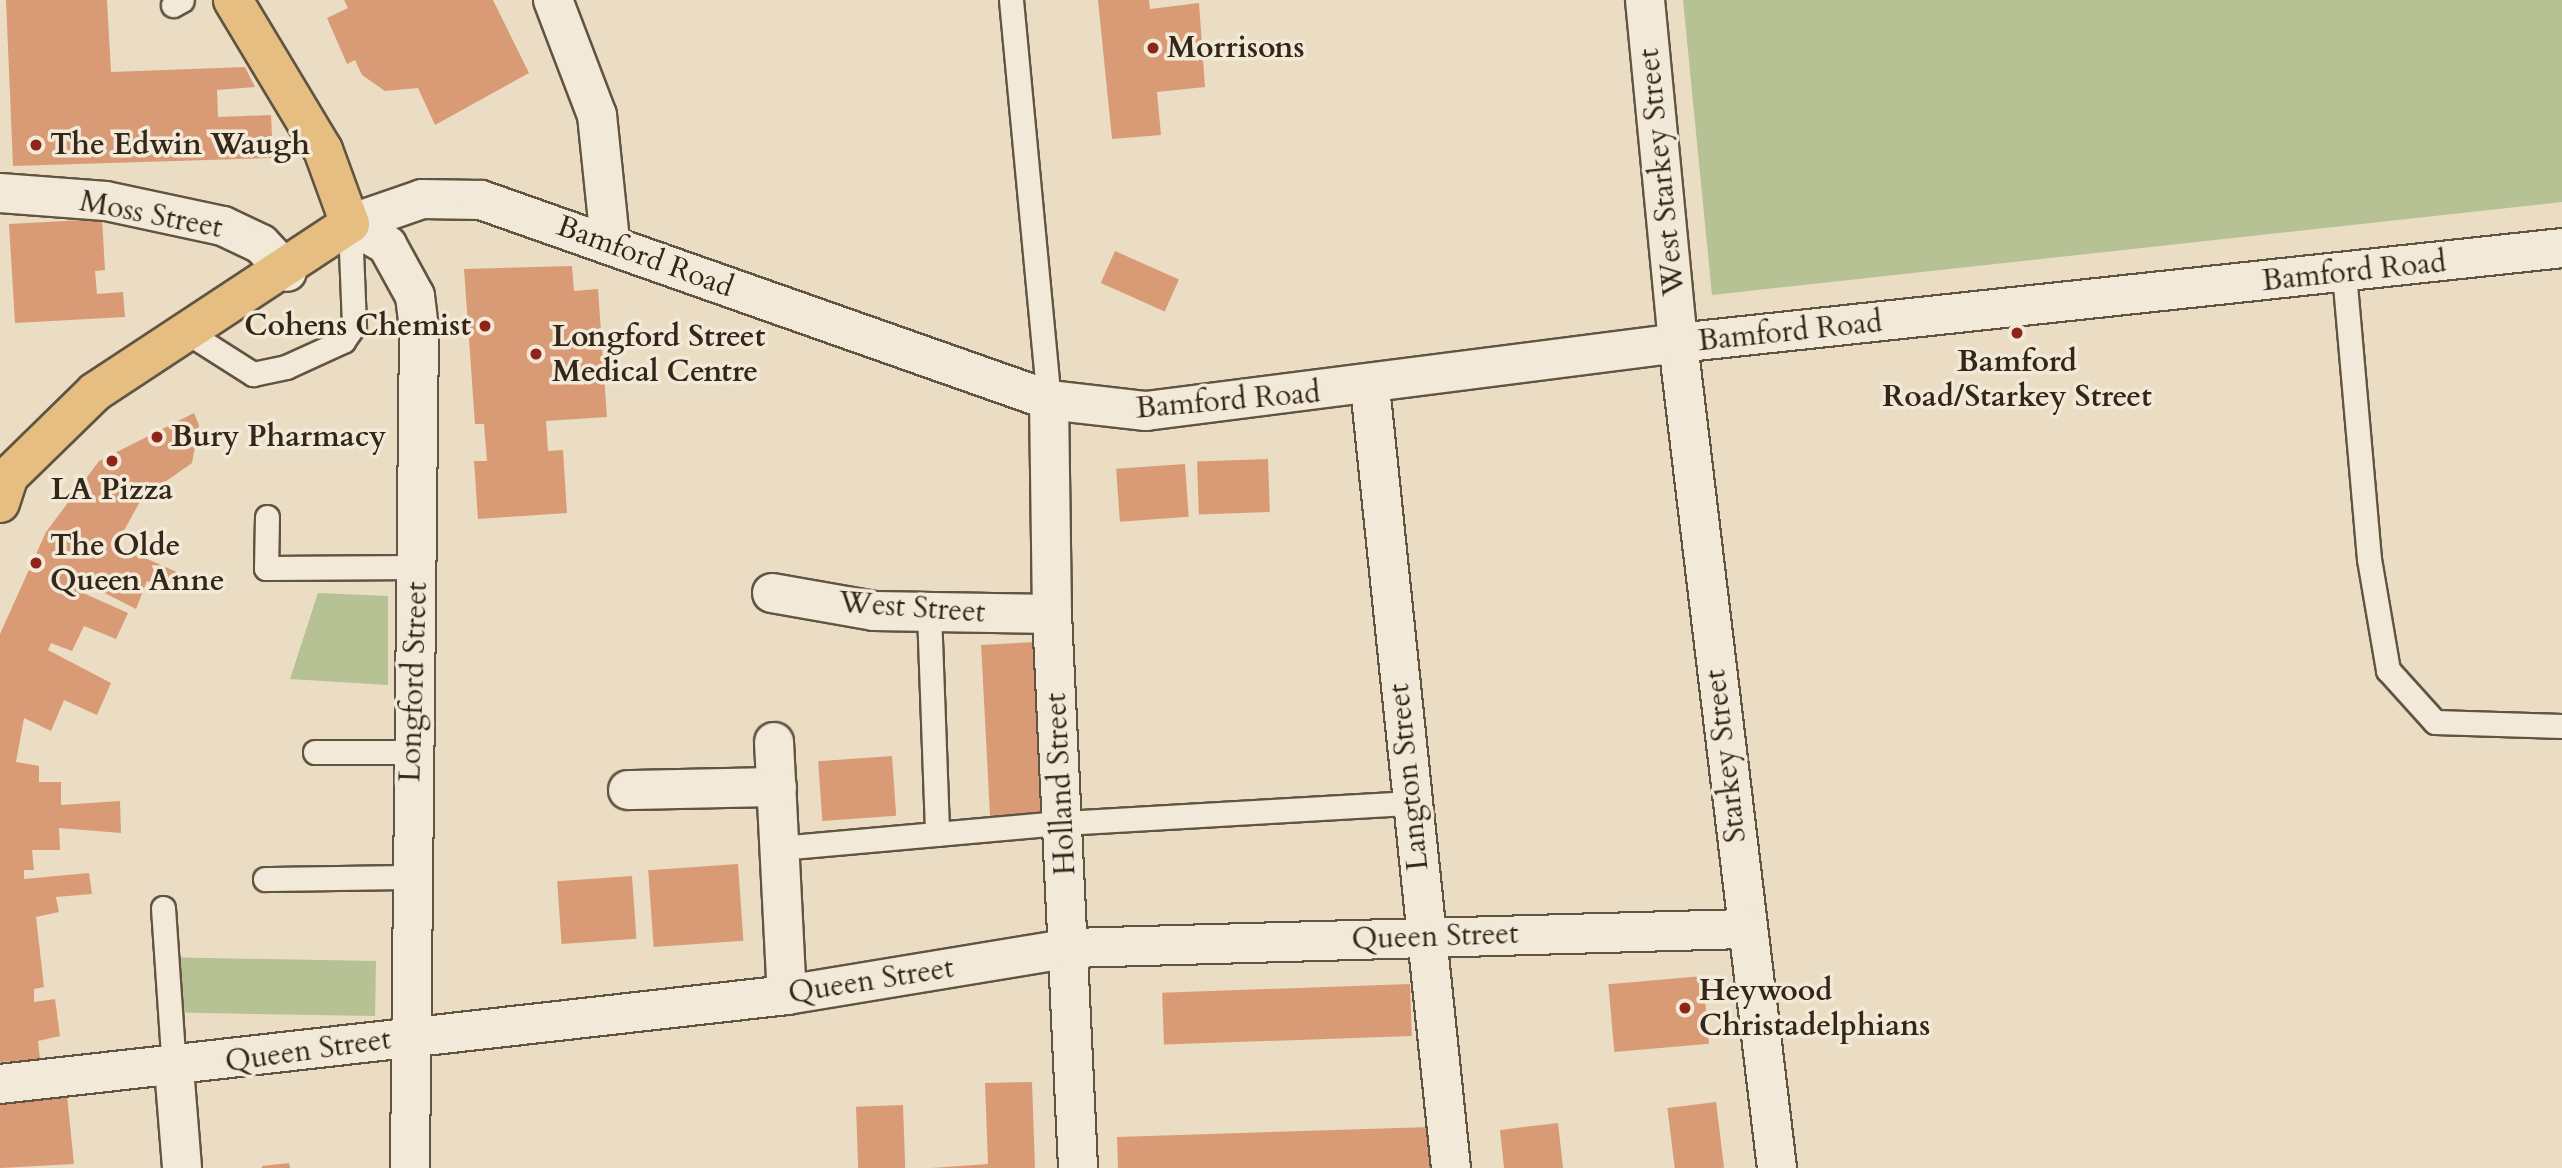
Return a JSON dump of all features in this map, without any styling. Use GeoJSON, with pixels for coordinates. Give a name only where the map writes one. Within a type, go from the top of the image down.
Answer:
{"type":"FeatureCollection","features":[{"type":"Feature","properties":{"kind":"highway"},"geometry":{"type":"LineString","coordinates":[[233,0],[323,150],[350,224]]}},
{"type":"Feature","properties":{"kind":"highway","name":"Bamford Road"},"geometry":{"type":"LineString","coordinates":[[2,475],[95,392],[286,272],[350,224]]}},
{"type":"Feature","properties":{"kind":"street"},"geometry":{"type":"LineString","coordinates":[[553,0],[597,115],[610,241]]}},
{"type":"Feature","properties":{"kind":"street","name":"West Starkey Street"},"geometry":{"type":"LineString","coordinates":[[1645,0],[1678,344]]}},
{"type":"Feature","properties":{"kind":"street","name":"Moss Street"},"geometry":{"type":"LineString","coordinates":[[0,193],[106,201],[223,226],[261,244],[286,272]]}},
{"type":"Feature","properties":{"kind":"street","name":"Bamford Road"},"geometry":{"type":"LineString","coordinates":[[350,224],[422,199],[481,200],[610,241],[1049,400],[1146,411],[1370,387],[1678,344],[2562,248]]}},
{"type":"Feature","properties":{"kind":"street","name":"Longford Street"},"geometry":{"type":"LineString","coordinates":[[350,224],[387,245],[415,296],[423,406],[412,752],[410,1168]]}},
{"type":"Feature","properties":{"kind":"street","name":"Starkey Street"},"geometry":{"type":"LineString","coordinates":[[1678,344],[1745,929],[1777,1168]]}},
{"type":"Feature","properties":{"kind":"street","name":"Langton Street"},"geometry":{"type":"LineString","coordinates":[[1370,387],[1451,1168]]}},
{"type":"Feature","properties":{"kind":"street","name":"Holland Street"},"geometry":{"type":"LineString","coordinates":[[1049,400],[1052,614],[1062,822],[1072,948],[1078,1168]]}},
{"type":"Feature","properties":{"kind":"street","name":"West Street"},"geometry":{"type":"LineString","coordinates":[[772,593],[874,611],[1052,614]]}},
{"type":"Feature","properties":{"kind":"street"},"geometry":{"type":"LineString","coordinates":[[774,742],[787,995]]}},
{"type":"Feature","properties":{"kind":"street"},"geometry":{"type":"LineString","coordinates":[[628,790],[776,787]]}},
{"type":"Feature","properties":{"kind":"street","name":"Queen Street"},"geometry":{"type":"LineString","coordinates":[[0,1084],[174,1068],[411,1037],[787,995],[1072,948],[1745,929]]}},
{"type":"Feature","properties":{"kind":"street"},"geometry":{"type":"LineString","coordinates":[[174,1068],[182,1168]]}},
{"type":"Feature","properties":{"kind":"lane"},"geometry":{"type":"LineString","coordinates":[[1011,0],[1049,400]]}},
{"type":"Feature","properties":{"kind":"lane"},"geometry":{"type":"LineString","coordinates":[[190,334],[253,374],[286,368],[343,341],[354,325],[350,224]]}},
{"type":"Feature","properties":{"kind":"lane"},"geometry":{"type":"LineString","coordinates":[[2344,273],[2369,559],[2388,670],[2435,722],[2562,726]]}},
{"type":"Feature","properties":{"kind":"lane"},"geometry":{"type":"LineString","coordinates":[[267,517],[266,568],[419,549]]}},
{"type":"Feature","properties":{"kind":"lane"},"geometry":{"type":"LineString","coordinates":[[929,612],[937,834]]}},
{"type":"Feature","properties":{"kind":"lane"},"geometry":{"type":"LineString","coordinates":[[315,752],[412,752]]}},
{"type":"Feature","properties":{"kind":"lane"},"geometry":{"type":"LineString","coordinates":[[780,848],[1062,822],[1412,803]]}},
{"type":"Feature","properties":{"kind":"lane"},"geometry":{"type":"LineString","coordinates":[[265,880],[411,877]]}},
{"type":"Feature","properties":{"kind":"lane"},"geometry":{"type":"LineString","coordinates":[[163,908],[174,1068]]}},
{"type":"Feature","properties":{"kind":"green space"},"geometry":{"type":"Polygon","coordinates":[[[1683,0],[2562,0],[2562,202],[1712,295],[1683,0]]]}},
{"type":"Feature","properties":{"kind":"green space"},"geometry":{"type":"Polygon","coordinates":[[[318,593],[388,596],[388,685],[290,679],[318,593]]]}},
{"type":"Feature","properties":{"kind":"green space"},"geometry":{"type":"Polygon","coordinates":[[[181,958],[376,961],[375,1016],[180,1013],[181,958]]]}},
{"type":"Feature","properties":{"kind":"building"},"geometry":{"type":"Polygon","coordinates":[[[6,0],[107,0],[111,72],[245,67],[255,87],[217,90],[218,117],[271,115],[273,158],[13,166],[6,0]]]}},
{"type":"Feature","properties":{"kind":"building"},"geometry":{"type":"Polygon","coordinates":[[[344,0],[493,0],[529,73],[435,125],[418,88],[385,91],[362,75],[355,60],[347,64],[327,18],[348,8],[344,0]]]}},
{"type":"Feature","properties":{"kind":"building","name":"Morrisons"},"geometry":{"type":"Polygon","coordinates":[[[1098,0],[1149,0],[1150,9],[1199,3],[1205,87],[1157,92],[1161,135],[1112,139],[1098,0]]]}},
{"type":"Feature","properties":{"kind":"building"},"geometry":{"type":"Polygon","coordinates":[[[102,219],[105,270],[95,271],[97,294],[123,292],[125,317],[15,323],[9,224],[102,219]]]}},
{"type":"Feature","properties":{"kind":"building"},"geometry":{"type":"Polygon","coordinates":[[[1115,251],[1179,279],[1165,311],[1101,283],[1115,251]]]}},
{"type":"Feature","properties":{"kind":"building","name":"Longford Street Medical Centre"},"geometry":{"type":"Polygon","coordinates":[[[572,266],[574,291],[598,289],[607,417],[546,421],[548,451],[563,450],[567,513],[478,519],[474,461],[487,461],[484,424],[475,424],[464,269],[572,266]]]}},
{"type":"Feature","properties":{"kind":"building"},"geometry":{"type":"Polygon","coordinates":[[[194,413],[199,425],[192,463],[142,498],[116,545],[179,573],[171,590],[147,581],[136,609],[85,583],[81,592],[128,613],[116,639],[84,626],[72,651],[51,643],[48,650],[111,683],[97,715],[64,700],[51,731],[24,718],[16,762],[39,766],[39,782],[61,782],[61,805],[120,801],[121,833],[59,828],[60,850],[32,850],[34,870],[24,870],[24,879],[89,873],[92,894],[56,897],[59,912],[36,917],[44,987],[34,989],[34,1002],[55,999],[60,1036],[38,1041],[40,1059],[0,1062],[0,634],[46,532],[99,461],[194,413]]]}},
{"type":"Feature","properties":{"kind":"building"},"geometry":{"type":"Polygon","coordinates":[[[1268,459],[1270,512],[1199,514],[1197,461],[1268,459]]]}},
{"type":"Feature","properties":{"kind":"building"},"geometry":{"type":"Polygon","coordinates":[[[1185,464],[1189,517],[1120,522],[1116,469],[1185,464]]]}},
{"type":"Feature","properties":{"kind":"building"},"geometry":{"type":"Polygon","coordinates":[[[1036,642],[1045,821],[990,824],[981,645],[1036,642]]]}},
{"type":"Feature","properties":{"kind":"building"},"geometry":{"type":"Polygon","coordinates":[[[892,756],[896,816],[822,821],[818,761],[892,756]]]}},
{"type":"Feature","properties":{"kind":"building"},"geometry":{"type":"Polygon","coordinates":[[[738,864],[743,941],[654,947],[648,870],[738,864]]]}},
{"type":"Feature","properties":{"kind":"building"},"geometry":{"type":"Polygon","coordinates":[[[632,876],[636,939],[562,944],[557,881],[632,876]]]}},
{"type":"Feature","properties":{"kind":"building"},"geometry":{"type":"Polygon","coordinates":[[[1703,976],[1709,1044],[1614,1052],[1608,984],[1703,976]]]}},
{"type":"Feature","properties":{"kind":"building"},"geometry":{"type":"Polygon","coordinates":[[[1410,984],[1412,1036],[1164,1045],[1162,993],[1410,984]]]}},
{"type":"Feature","properties":{"kind":"building"},"geometry":{"type":"Polygon","coordinates":[[[1032,1082],[1035,1168],[931,1168],[988,1164],[985,1083],[1032,1082]]]}},
{"type":"Feature","properties":{"kind":"building"},"geometry":{"type":"Polygon","coordinates":[[[67,1096],[74,1164],[0,1168],[0,1104],[67,1096]]]}},
{"type":"Feature","properties":{"kind":"building"},"geometry":{"type":"Polygon","coordinates":[[[1716,1102],[1724,1168],[1675,1168],[1667,1108],[1716,1102]]]}},
{"type":"Feature","properties":{"kind":"building"},"geometry":{"type":"Polygon","coordinates":[[[903,1105],[905,1168],[858,1168],[856,1107],[903,1105]]]}},
{"type":"Feature","properties":{"kind":"building"},"geometry":{"type":"Polygon","coordinates":[[[1558,1123],[1563,1168],[1504,1168],[1500,1130],[1558,1123]]]}},
{"type":"Feature","properties":{"kind":"building"},"geometry":{"type":"Polygon","coordinates":[[[1430,1127],[1431,1168],[1118,1168],[1117,1137],[1430,1127]]]}},
{"type":"Feature","properties":{"kind":"building"},"geometry":{"type":"Polygon","coordinates":[[[289,1163],[290,1168],[262,1168],[262,1166],[289,1163]]]}},
{"type":"Feature","properties":{"kind":"place","name":"Morrisons"},"geometry":{"type":"Point","coordinates":[1153,48]}},
{"type":"Feature","properties":{"kind":"place","name":"The Edwin Waugh"},"geometry":{"type":"Point","coordinates":[36,145]}},
{"type":"Feature","properties":{"kind":"place","name":"Cohens Chemist"},"geometry":{"type":"Point","coordinates":[485,326]}},
{"type":"Feature","properties":{"kind":"place","name":"Bamford Road/Starkey Street"},"geometry":{"type":"Point","coordinates":[2017,333]}},
{"type":"Feature","properties":{"kind":"place","name":"Longford Street Medical Centre"},"geometry":{"type":"Point","coordinates":[536,354]}},
{"type":"Feature","properties":{"kind":"place","name":"Bury Pharmacy"},"geometry":{"type":"Point","coordinates":[157,437]}},
{"type":"Feature","properties":{"kind":"place","name":"LA Pizza"},"geometry":{"type":"Point","coordinates":[112,461]}},
{"type":"Feature","properties":{"kind":"place","name":"The Olde Queen Anne"},"geometry":{"type":"Point","coordinates":[36,563]}},
{"type":"Feature","properties":{"kind":"place","name":"Heywood Christadelphians"},"geometry":{"type":"Point","coordinates":[1685,1008]}}]}
